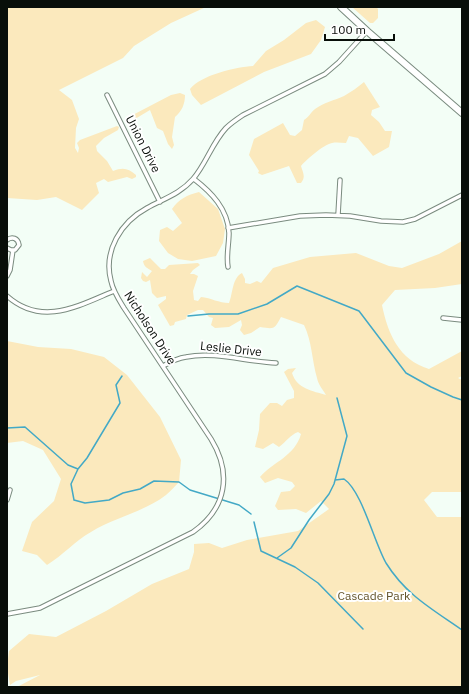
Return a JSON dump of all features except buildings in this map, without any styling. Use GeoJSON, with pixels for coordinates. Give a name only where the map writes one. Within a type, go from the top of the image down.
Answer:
{"type":"FeatureCollection","features":[{"type":"Feature","properties":{"kind":"main road"},"geometry":{"type":"LineString","coordinates":[[341,7],[462,113]]}},
{"type":"Feature","properties":{"kind":"street","name":"Nicholson Drive"},"geometry":{"type":"LineString","coordinates":[[7,614],[40,608],[193,532],[207,520],[213,512],[221,496],[224,479],[221,460],[216,448],[114,291],[110,280],[109,265],[111,252],[118,234],[126,223],[148,207],[179,192],[194,179],[219,137],[233,122],[243,115],[325,74],[339,62],[367,31]]}},
{"type":"Feature","properties":{"kind":"street","name":"Union Drive"},"geometry":{"type":"LineString","coordinates":[[107,95],[160,202]]}},
{"type":"Feature","properties":{"kind":"street"},"geometry":{"type":"LineString","coordinates":[[194,179],[215,198],[221,207],[228,228],[228,267]]}},
{"type":"Feature","properties":{"kind":"street"},"geometry":{"type":"LineString","coordinates":[[338,215],[340,180]]}},
{"type":"Feature","properties":{"kind":"street"},"geometry":{"type":"LineString","coordinates":[[228,228],[300,216],[338,215],[381,221],[403,222],[415,219],[462,195]]}},
{"type":"Feature","properties":{"kind":"street"},"geometry":{"type":"LineString","coordinates":[[7,240],[12,237],[18,240],[18,247],[13,250],[7,276]]}},
{"type":"Feature","properties":{"kind":"street"},"geometry":{"type":"LineString","coordinates":[[7,248],[13,250]]}},
{"type":"Feature","properties":{"kind":"street"},"geometry":{"type":"LineString","coordinates":[[7,296],[18,304],[31,310],[54,312],[72,309],[114,291]]}},
{"type":"Feature","properties":{"kind":"street"},"geometry":{"type":"LineString","coordinates":[[443,318],[462,320]]}},
{"type":"Feature","properties":{"kind":"street","name":"Leslie Drive"},"geometry":{"type":"LineString","coordinates":[[163,366],[181,358],[195,356],[238,358],[262,363],[276,363]]}},
{"type":"Feature","properties":{"kind":"street"},"geometry":{"type":"LineString","coordinates":[[7,500],[10,490]]}},
{"type":"Feature","properties":{"kind":"green space"},"geometry":{"type":"Polygon","coordinates":[[[7,7],[206,7],[171,23],[134,46],[123,58],[59,90],[72,100],[79,119],[76,128],[75,148],[78,153],[79,148],[77,143],[80,140],[117,126],[119,127],[118,130],[104,138],[96,146],[97,151],[107,161],[113,171],[125,169],[136,175],[136,177],[132,179],[127,177],[108,182],[104,179],[96,183],[99,193],[82,210],[56,197],[37,200],[7,198],[7,7]]]}},
{"type":"Feature","properties":{"kind":"green space"},"geometry":{"type":"Polygon","coordinates":[[[352,7],[376,7],[378,9],[378,18],[373,23],[370,23],[352,7]]]}},
{"type":"Feature","properties":{"kind":"green space"},"geometry":{"type":"Polygon","coordinates":[[[316,20],[325,27],[321,40],[311,54],[264,72],[201,105],[192,95],[190,89],[195,84],[210,76],[228,70],[253,66],[266,51],[284,40],[306,23],[316,20]]]}},
{"type":"Feature","properties":{"kind":"green space"},"geometry":{"type":"Polygon","coordinates":[[[364,82],[380,107],[372,110],[371,115],[379,122],[385,131],[392,131],[389,147],[373,156],[358,138],[349,136],[346,143],[328,144],[304,163],[301,166],[304,177],[301,183],[297,183],[289,166],[262,175],[258,173],[259,171],[249,155],[254,139],[283,123],[290,135],[295,136],[302,130],[304,120],[315,109],[325,103],[344,96],[364,82]]]}},
{"type":"Feature","properties":{"kind":"green space"},"geometry":{"type":"Polygon","coordinates":[[[180,93],[185,95],[183,107],[175,117],[172,137],[174,145],[172,149],[168,144],[163,131],[157,128],[150,110],[130,122],[125,119],[171,95],[180,93]]]}},
{"type":"Feature","properties":{"kind":"green space"},"geometry":{"type":"Polygon","coordinates":[[[199,192],[218,209],[225,229],[223,243],[216,256],[192,261],[178,259],[168,253],[159,241],[160,230],[167,227],[173,231],[182,223],[172,209],[184,198],[199,192]]]}},
{"type":"Feature","properties":{"kind":"green space","name":"Cascade Park"},"geometry":{"type":"Polygon","coordinates":[[[462,241],[462,284],[435,288],[395,290],[382,305],[388,326],[396,344],[410,359],[419,365],[429,369],[462,351],[462,376],[458,378],[462,380],[462,492],[432,492],[424,500],[437,517],[462,517],[462,687],[17,687],[40,675],[16,681],[10,685],[7,667],[9,651],[29,634],[56,637],[106,611],[152,584],[189,569],[194,552],[194,544],[209,543],[222,548],[247,540],[298,531],[329,509],[321,501],[306,513],[296,509],[278,510],[275,506],[281,492],[290,491],[295,486],[292,482],[278,478],[265,483],[260,477],[294,448],[301,434],[298,432],[295,433],[279,447],[273,443],[263,449],[255,447],[259,430],[260,414],[270,403],[277,403],[282,406],[287,400],[294,398],[294,391],[284,372],[288,369],[296,368],[292,373],[294,378],[302,386],[326,395],[319,385],[309,338],[304,325],[281,317],[273,328],[260,327],[251,333],[244,335],[240,330],[242,325],[241,320],[229,327],[215,328],[211,325],[213,318],[209,317],[203,310],[198,310],[187,315],[186,319],[175,322],[174,325],[170,326],[158,305],[166,299],[166,296],[157,298],[152,293],[150,280],[146,282],[141,278],[142,272],[147,277],[152,271],[145,266],[143,261],[150,258],[161,269],[165,269],[169,265],[198,263],[200,265],[190,274],[198,276],[193,291],[194,300],[198,301],[201,297],[229,303],[236,278],[242,273],[245,283],[250,284],[257,281],[261,283],[273,268],[310,257],[356,253],[389,266],[402,268],[439,254],[462,241]]]}},
{"type":"Feature","properties":{"kind":"green space"},"geometry":{"type":"Polygon","coordinates":[[[7,341],[38,347],[71,349],[104,357],[127,375],[160,417],[181,460],[179,482],[166,495],[148,506],[110,522],[91,532],[47,565],[37,555],[22,551],[32,522],[54,501],[61,479],[43,450],[23,441],[7,443],[7,341]]]}},
{"type":"Feature","properties":{"kind":"waterway"},"geometry":{"type":"LineString","coordinates":[[188,316],[238,314],[267,304],[297,286],[359,311],[406,373],[431,387],[462,400]]}},
{"type":"Feature","properties":{"kind":"waterway"},"geometry":{"type":"LineString","coordinates":[[78,469],[87,458],[120,403],[116,385],[122,376]]}},
{"type":"Feature","properties":{"kind":"waterway"},"geometry":{"type":"LineString","coordinates":[[277,558],[291,548],[309,520],[329,494],[334,484],[347,436],[337,398]]}},
{"type":"Feature","properties":{"kind":"waterway"},"geometry":{"type":"LineString","coordinates":[[7,428],[25,427],[68,465],[78,469],[71,484],[74,500],[85,503],[109,500],[123,493],[140,489],[154,481],[179,482],[190,490],[239,505],[251,514]]}},
{"type":"Feature","properties":{"kind":"waterway"},"geometry":{"type":"LineString","coordinates":[[335,480],[344,479],[356,494],[362,505],[381,554],[402,584],[420,601],[462,630]]}},
{"type":"Feature","properties":{"kind":"waterway"},"geometry":{"type":"LineString","coordinates":[[254,522],[261,551],[295,567],[318,583],[363,629]]}}]}
